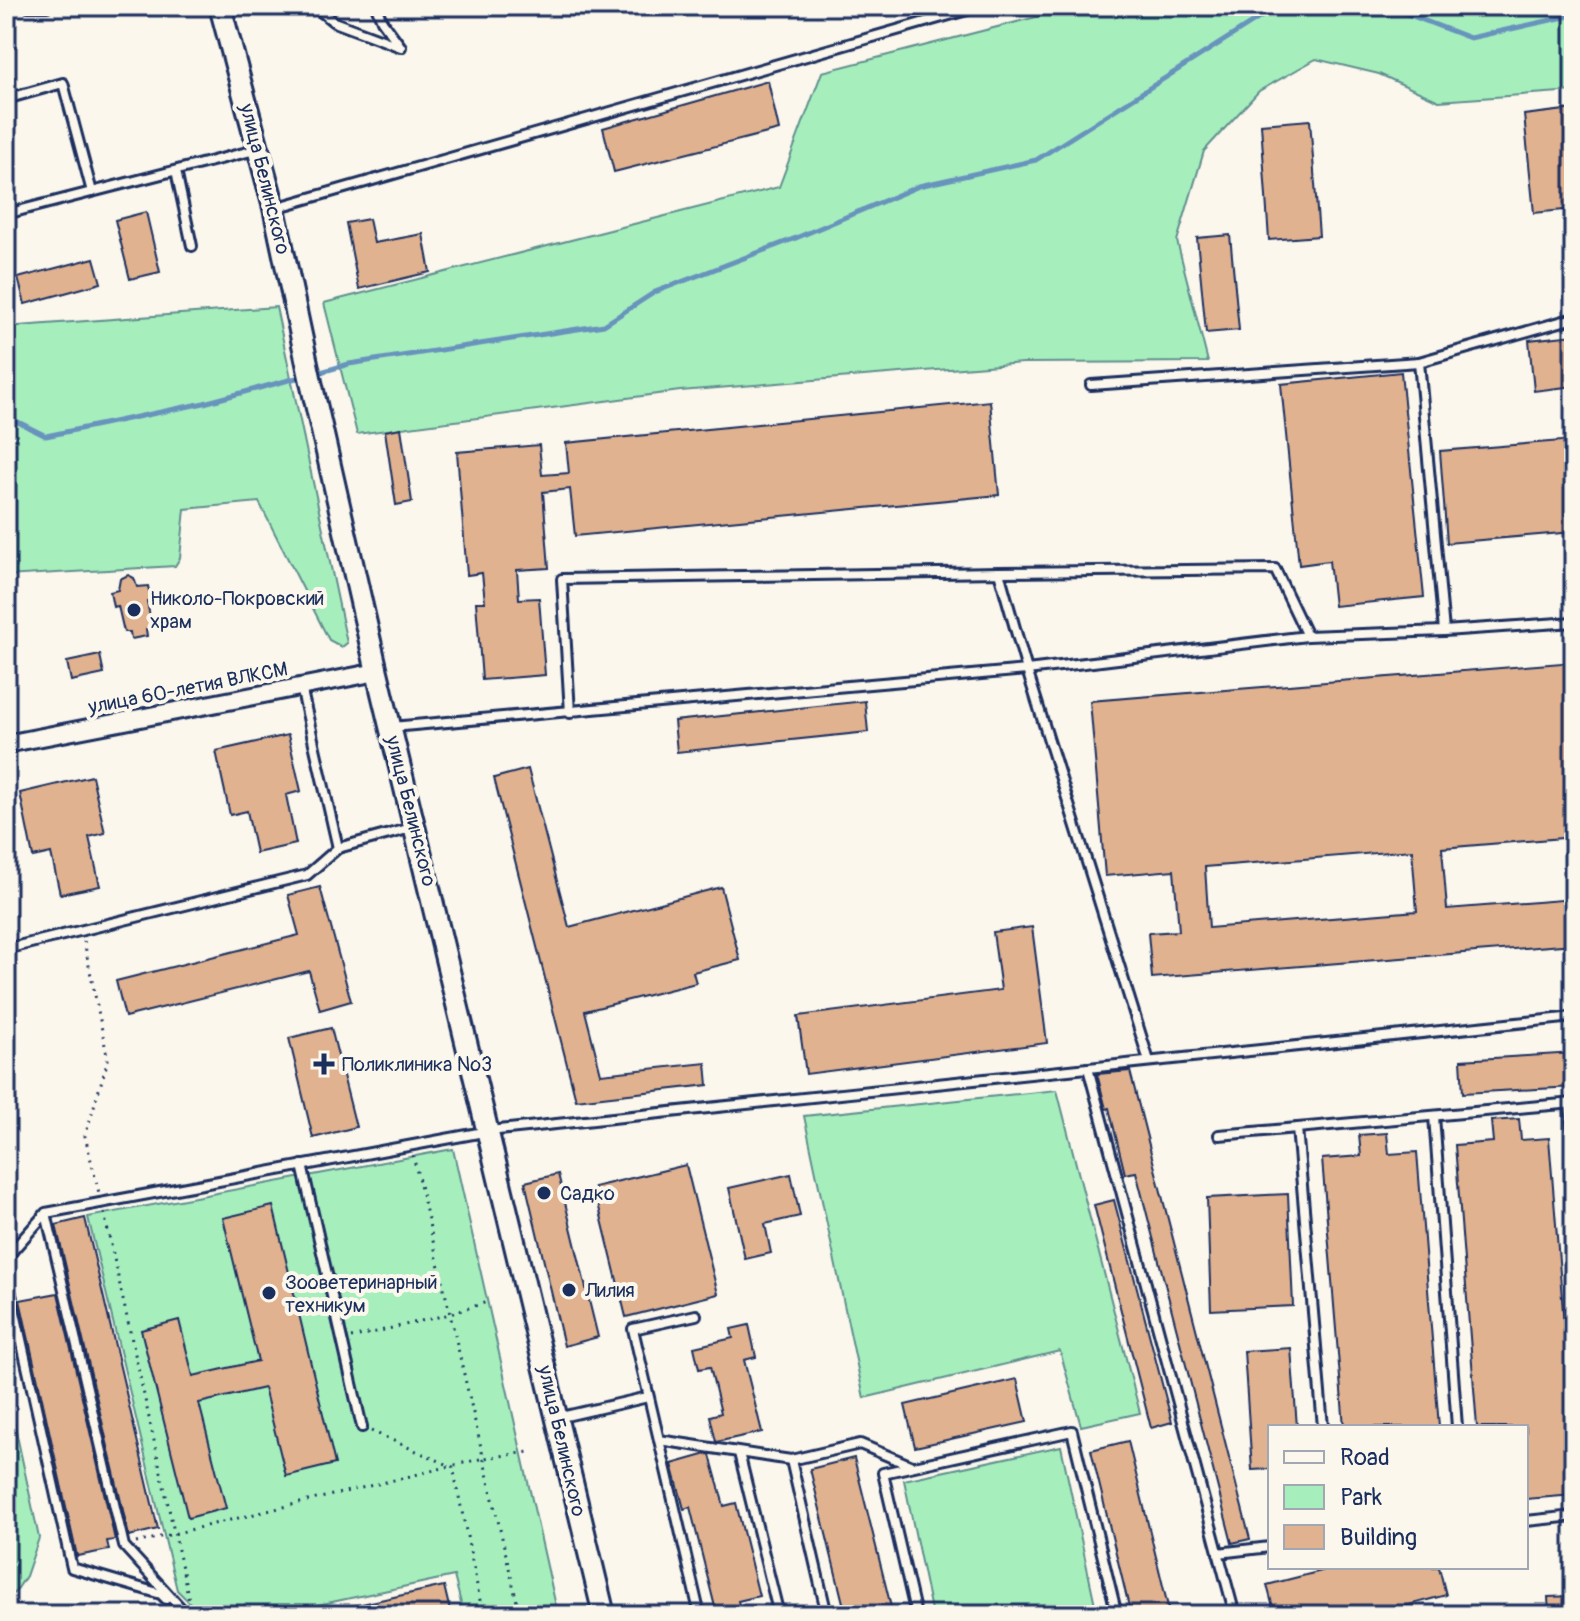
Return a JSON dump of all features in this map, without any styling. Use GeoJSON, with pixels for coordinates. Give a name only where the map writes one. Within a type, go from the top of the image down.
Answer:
{"type":"FeatureCollection","features":[{"type":"Feature","properties":{"kind":"street","name":"улица Белинского"},"geometry":{"type":"LineString","coordinates":[[220,6],[260,149],[377,672],[604,1615]]}},
{"type":"Feature","properties":{"kind":"street","name":"улица 60-летия ВЛКСМ"},"geometry":{"type":"LineString","coordinates":[[6,744],[377,672]]}},
{"type":"Feature","properties":{"kind":"lane"},"geometry":{"type":"LineString","coordinates":[[28,6],[47,6]]}},
{"type":"Feature","properties":{"kind":"lane"},"geometry":{"type":"LineString","coordinates":[[314,6],[334,22],[401,47],[382,21],[376,6]]}},
{"type":"Feature","properties":{"kind":"lane"},"geometry":{"type":"LineString","coordinates":[[274,208],[981,6]]}},
{"type":"Feature","properties":{"kind":"lane"},"geometry":{"type":"LineString","coordinates":[[6,99],[63,83],[92,192]]}},
{"type":"Feature","properties":{"kind":"lane"},"geometry":{"type":"LineString","coordinates":[[6,214],[260,149]]}},
{"type":"Feature","properties":{"kind":"lane"},"geometry":{"type":"LineString","coordinates":[[176,171],[192,246]]}},
{"type":"Feature","properties":{"kind":"lane"},"geometry":{"type":"LineString","coordinates":[[1091,385],[1419,362],[1574,318]]}},
{"type":"Feature","properties":{"kind":"lane"},"geometry":{"type":"LineString","coordinates":[[1419,362],[1444,631]]}},
{"type":"Feature","properties":{"kind":"lane"},"geometry":{"type":"LineString","coordinates":[[570,713],[562,579],[1275,569],[1307,636]]}},
{"type":"Feature","properties":{"kind":"lane"},"geometry":{"type":"LineString","coordinates":[[999,572],[1149,1061]]}},
{"type":"Feature","properties":{"kind":"lane"},"geometry":{"type":"LineString","coordinates":[[391,727],[1027,670],[1307,636],[1574,622]]}},
{"type":"Feature","properties":{"kind":"lane"},"geometry":{"type":"LineString","coordinates":[[301,687],[338,848]]}},
{"type":"Feature","properties":{"kind":"lane"},"geometry":{"type":"LineString","coordinates":[[6,949],[307,875],[338,848],[416,827]]}},
{"type":"Feature","properties":{"kind":"lane"},"geometry":{"type":"LineString","coordinates":[[6,1258],[46,1213],[489,1131],[1574,1017]]}},
{"type":"Feature","properties":{"kind":"lane"},"geometry":{"type":"LineString","coordinates":[[1088,1068],[1235,1615]]}},
{"type":"Feature","properties":{"kind":"lane"},"geometry":{"type":"LineString","coordinates":[[1219,1135],[1572,1103],[1574,1150]]}},
{"type":"Feature","properties":{"kind":"lane"},"geometry":{"type":"LineString","coordinates":[[1434,1116],[1457,1425]]}},
{"type":"Feature","properties":{"kind":"lane"},"geometry":{"type":"LineString","coordinates":[[1297,1128],[1323,1425]]}},
{"type":"Feature","properties":{"kind":"lane"},"geometry":{"type":"LineString","coordinates":[[302,1165],[362,1427]]}},
{"type":"Feature","properties":{"kind":"lane"},"geometry":{"type":"LineString","coordinates":[[46,1213],[124,1546],[185,1615]]}},
{"type":"Feature","properties":{"kind":"lane"},"geometry":{"type":"LineString","coordinates":[[6,1272],[72,1568],[161,1594],[185,1615]]}},
{"type":"Feature","properties":{"kind":"lane"},"geometry":{"type":"LineString","coordinates":[[696,1315],[633,1329],[698,1607]]}},
{"type":"Feature","properties":{"kind":"lane"},"geometry":{"type":"LineString","coordinates":[[557,1418],[648,1397]]}},
{"type":"Feature","properties":{"kind":"lane"},"geometry":{"type":"LineString","coordinates":[[916,1615],[883,1473],[1072,1431],[1117,1615]]}},
{"type":"Feature","properties":{"kind":"lane"},"geometry":{"type":"LineString","coordinates":[[659,1440],[791,1460],[860,1444],[913,1466]]}},
{"type":"Feature","properties":{"kind":"lane"},"geometry":{"type":"LineString","coordinates":[[739,1453],[779,1615]]}},
{"type":"Feature","properties":{"kind":"lane"},"geometry":{"type":"LineString","coordinates":[[791,1460],[827,1615]]}},
{"type":"Feature","properties":{"kind":"lane"},"geometry":{"type":"LineString","coordinates":[[1528,1521],[1574,1516]]}},
{"type":"Feature","properties":{"kind":"lane"},"geometry":{"type":"LineString","coordinates":[[1218,1553],[1268,1547]]}},
{"type":"Feature","properties":{"kind":"path"},"geometry":{"type":"LineString","coordinates":[[82,930],[108,1060],[85,1136],[189,1601]]}},
{"type":"Feature","properties":{"kind":"path"},"geometry":{"type":"LineString","coordinates":[[411,1144],[520,1615]]}},
{"type":"Feature","properties":{"kind":"path"},"geometry":{"type":"LineString","coordinates":[[342,1340],[487,1302]]}},
{"type":"Feature","properties":{"kind":"path"},"geometry":{"type":"LineString","coordinates":[[362,1427],[453,1467]]}},
{"type":"Feature","properties":{"kind":"path"},"geometry":{"type":"LineString","coordinates":[[124,1546],[484,1458],[530,1452]]}},
{"type":"Feature","properties":{"kind":"path"},"geometry":{"type":"LineString","coordinates":[[453,1467],[483,1615]]}},
{"type":"Feature","properties":{"kind":"green space"},"geometry":{"type":"Polygon","coordinates":[[[1079,6],[1574,6],[1574,91],[1439,101],[1379,74],[1316,59],[1259,91],[1204,151],[1177,241],[1208,362],[1023,363],[680,391],[357,434],[324,303],[779,187],[822,72],[1079,6]]]}},
{"type":"Feature","properties":{"kind":"green space"},"geometry":{"type":"Polygon","coordinates":[[[276,307],[347,643],[342,647],[329,640],[259,502],[185,509],[180,558],[175,566],[6,576],[6,327],[276,307]]]}},
{"type":"Feature","properties":{"kind":"green space"},"geometry":{"type":"Polygon","coordinates":[[[1057,1090],[1140,1413],[1081,1426],[1060,1351],[864,1398],[804,1116],[1057,1090]]]}},
{"type":"Feature","properties":{"kind":"green space"},"geometry":{"type":"Polygon","coordinates":[[[453,1149],[558,1615],[464,1615],[454,1576],[271,1615],[202,1615],[177,1590],[88,1217],[453,1149]]]}},
{"type":"Feature","properties":{"kind":"green space"},"geometry":{"type":"Polygon","coordinates":[[[6,1384],[39,1538],[26,1576],[6,1600],[6,1384]]]}},
{"type":"Feature","properties":{"kind":"green space"},"geometry":{"type":"Polygon","coordinates":[[[1061,1446],[1097,1614],[932,1615],[904,1480],[1061,1446]]]}},
{"type":"Feature","properties":{"kind":"building"},"geometry":{"type":"Polygon","coordinates":[[[768,81],[779,130],[614,172],[603,128],[768,81]]]}},
{"type":"Feature","properties":{"kind":"building"},"geometry":{"type":"Polygon","coordinates":[[[1574,109],[1574,209],[1534,213],[1524,115],[1574,109]]]}},
{"type":"Feature","properties":{"kind":"building"},"geometry":{"type":"Polygon","coordinates":[[[1310,120],[1319,236],[1269,240],[1261,124],[1310,120]]]}},
{"type":"Feature","properties":{"kind":"building"},"geometry":{"type":"Polygon","coordinates":[[[146,212],[160,272],[130,279],[115,220],[146,212]]]}},
{"type":"Feature","properties":{"kind":"building"},"geometry":{"type":"Polygon","coordinates":[[[369,219],[374,243],[423,234],[430,272],[359,289],[346,223],[369,219]]]}},
{"type":"Feature","properties":{"kind":"building"},"geometry":{"type":"Polygon","coordinates":[[[1230,235],[1239,330],[1206,333],[1197,238],[1230,235]]]}},
{"type":"Feature","properties":{"kind":"building"},"geometry":{"type":"Polygon","coordinates":[[[94,258],[101,283],[25,304],[18,278],[94,258]]]}},
{"type":"Feature","properties":{"kind":"building"},"geometry":{"type":"Polygon","coordinates":[[[1574,335],[1574,386],[1534,391],[1529,340],[1574,335]]]}},
{"type":"Feature","properties":{"kind":"building"},"geometry":{"type":"Polygon","coordinates":[[[1401,372],[1424,597],[1334,606],[1329,561],[1299,565],[1281,384],[1401,372]]]}},
{"type":"Feature","properties":{"kind":"building"},"geometry":{"type":"Polygon","coordinates":[[[990,401],[999,495],[575,536],[570,489],[543,492],[549,568],[517,570],[519,599],[539,598],[545,675],[482,680],[476,602],[485,602],[482,573],[467,575],[457,452],[539,445],[542,475],[569,473],[566,443],[990,401]]]}},
{"type":"Feature","properties":{"kind":"building"},"geometry":{"type":"Polygon","coordinates":[[[401,428],[412,502],[396,505],[385,431],[401,428]]]}},
{"type":"Feature","properties":{"kind":"building"},"geometry":{"type":"Polygon","coordinates":[[[1574,440],[1574,532],[1447,543],[1440,451],[1574,440]]]}},
{"type":"Feature","properties":{"kind":"building","name":"Николо-Покровский храм"},"geometry":{"type":"Polygon","coordinates":[[[128,575],[134,578],[137,587],[148,586],[151,600],[147,601],[152,628],[146,629],[147,636],[131,639],[130,632],[124,632],[118,606],[113,607],[110,592],[118,590],[120,579],[128,575]]]}},
{"type":"Feature","properties":{"kind":"building"},"geometry":{"type":"Polygon","coordinates":[[[100,655],[104,674],[71,681],[67,662],[100,655]]]}},
{"type":"Feature","properties":{"kind":"building"},"geometry":{"type":"Polygon","coordinates":[[[1574,662],[1574,837],[1442,848],[1447,909],[1574,899],[1574,944],[1152,978],[1148,933],[1179,931],[1174,870],[1105,876],[1090,701],[1574,662]],[[1412,850],[1205,867],[1209,928],[1417,911],[1412,850]]]}},
{"type":"Feature","properties":{"kind":"building"},"geometry":{"type":"Polygon","coordinates":[[[865,701],[868,732],[677,752],[674,721],[865,701]]]}},
{"type":"Feature","properties":{"kind":"building"},"geometry":{"type":"Polygon","coordinates":[[[288,735],[301,791],[286,795],[296,844],[256,853],[247,811],[230,815],[216,751],[288,735]]]}},
{"type":"Feature","properties":{"kind":"building"},"geometry":{"type":"Polygon","coordinates":[[[528,769],[569,927],[721,887],[740,960],[693,972],[696,983],[585,1011],[601,1074],[706,1063],[708,1085],[576,1100],[494,778],[528,769]]]}},
{"type":"Feature","properties":{"kind":"building"},"geometry":{"type":"Polygon","coordinates":[[[92,776],[105,833],[89,837],[100,886],[60,894],[51,853],[33,857],[20,793],[92,776]]]}},
{"type":"Feature","properties":{"kind":"building"},"geometry":{"type":"Polygon","coordinates":[[[320,887],[351,1001],[320,1010],[309,971],[125,1017],[116,981],[299,935],[288,895],[320,887]]]}},
{"type":"Feature","properties":{"kind":"building"},"geometry":{"type":"Polygon","coordinates":[[[1032,927],[1047,1043],[806,1074],[798,1016],[1001,990],[993,932],[1032,927]]]}},
{"type":"Feature","properties":{"kind":"building"},"geometry":{"type":"Polygon","coordinates":[[[331,1028],[356,1127],[313,1138],[289,1038],[331,1028]]]}},
{"type":"Feature","properties":{"kind":"building"},"geometry":{"type":"Polygon","coordinates":[[[1574,1053],[1574,1087],[1463,1093],[1461,1060],[1574,1053]]]}},
{"type":"Feature","properties":{"kind":"building"},"geometry":{"type":"Polygon","coordinates":[[[1130,1071],[1250,1539],[1232,1543],[1136,1172],[1125,1174],[1097,1074],[1130,1071]]]}},
{"type":"Feature","properties":{"kind":"building"},"geometry":{"type":"Polygon","coordinates":[[[1519,1119],[1521,1140],[1549,1138],[1574,1446],[1574,1495],[1528,1499],[1528,1425],[1477,1425],[1455,1145],[1493,1142],[1491,1121],[1519,1119]]]}},
{"type":"Feature","properties":{"kind":"building"},"geometry":{"type":"Polygon","coordinates":[[[1387,1133],[1389,1154],[1417,1152],[1439,1425],[1344,1425],[1322,1159],[1361,1156],[1359,1135],[1387,1133]]]}},
{"type":"Feature","properties":{"kind":"building"},"geometry":{"type":"Polygon","coordinates":[[[686,1165],[718,1294],[626,1317],[594,1187],[686,1165]]]}},
{"type":"Feature","properties":{"kind":"building"},"geometry":{"type":"Polygon","coordinates":[[[558,1174],[598,1337],[564,1346],[525,1182],[558,1174]]]}},
{"type":"Feature","properties":{"kind":"building"},"geometry":{"type":"Polygon","coordinates":[[[791,1174],[800,1216],[765,1224],[771,1253],[745,1259],[729,1188],[791,1174]]]}},
{"type":"Feature","properties":{"kind":"building"},"geometry":{"type":"Polygon","coordinates":[[[1288,1194],[1293,1306],[1211,1310],[1207,1198],[1288,1194]]]}},
{"type":"Feature","properties":{"kind":"building"},"geometry":{"type":"Polygon","coordinates":[[[1114,1200],[1172,1422],[1151,1428],[1094,1205],[1114,1200]]]}},
{"type":"Feature","properties":{"kind":"building"},"geometry":{"type":"Polygon","coordinates":[[[273,1206],[335,1464],[286,1476],[264,1388],[199,1403],[226,1508],[188,1518],[141,1330],[179,1320],[193,1376],[258,1361],[223,1218],[273,1206]]]}},
{"type":"Feature","properties":{"kind":"building"},"geometry":{"type":"Polygon","coordinates":[[[85,1218],[158,1529],[129,1536],[56,1225],[85,1218]]]}},
{"type":"Feature","properties":{"kind":"building"},"geometry":{"type":"Polygon","coordinates":[[[58,1293],[115,1540],[107,1541],[109,1550],[77,1556],[20,1300],[58,1293]]]}},
{"type":"Feature","properties":{"kind":"building"},"geometry":{"type":"Polygon","coordinates":[[[749,1325],[756,1357],[744,1360],[762,1432],[716,1442],[710,1416],[721,1413],[710,1367],[699,1369],[694,1347],[733,1338],[731,1329],[749,1325]]]}},
{"type":"Feature","properties":{"kind":"building"},"geometry":{"type":"Polygon","coordinates":[[[1291,1348],[1297,1425],[1268,1425],[1268,1469],[1252,1470],[1244,1351],[1291,1348]]]}},
{"type":"Feature","properties":{"kind":"building"},"geometry":{"type":"Polygon","coordinates":[[[1017,1379],[1027,1422],[915,1447],[905,1405],[1017,1379]]]}},
{"type":"Feature","properties":{"kind":"building"},"geometry":{"type":"Polygon","coordinates":[[[1128,1441],[1170,1615],[1131,1615],[1091,1450],[1128,1441]]]}},
{"type":"Feature","properties":{"kind":"building"},"geometry":{"type":"Polygon","coordinates":[[[710,1455],[724,1506],[736,1503],[759,1596],[738,1601],[742,1615],[717,1615],[690,1507],[684,1509],[672,1464],[710,1455]]]}},
{"type":"Feature","properties":{"kind":"building"},"geometry":{"type":"Polygon","coordinates":[[[854,1458],[893,1615],[846,1615],[810,1469],[854,1458]]]}},
{"type":"Feature","properties":{"kind":"building"},"geometry":{"type":"Polygon","coordinates":[[[1329,1569],[1440,1569],[1446,1595],[1387,1611],[1388,1615],[1275,1615],[1267,1585],[1329,1569]]]}},
{"type":"Feature","properties":{"kind":"building"},"geometry":{"type":"Polygon","coordinates":[[[444,1586],[451,1615],[340,1615],[339,1609],[444,1586]]]}},
{"type":"Feature","properties":{"kind":"building"},"geometry":{"type":"Polygon","coordinates":[[[1574,1596],[1574,1615],[1549,1615],[1548,1597],[1574,1596]]]}},
{"type":"Feature","properties":{"kind":"waterway"},"geometry":{"type":"LineString","coordinates":[[314,374],[349,364],[604,325],[655,292],[796,238],[919,186],[1036,160],[1272,10],[1308,6]]}},
{"type":"Feature","properties":{"kind":"waterway"},"geometry":{"type":"LineString","coordinates":[[1386,6],[1470,38],[1574,15]]}},
{"type":"Feature","properties":{"kind":"waterway"},"geometry":{"type":"LineString","coordinates":[[6,416],[46,436],[204,403],[304,376]]}},
{"type":"Feature","properties":{"kind":"place","name":"Николо-Покровский храм"},"geometry":{"type":"Point","coordinates":[134,610]}},
{"type":"Feature","properties":{"kind":"place","name":"Поликлиника №3"},"geometry":{"type":"Point","coordinates":[324,1064]}},
{"type":"Feature","properties":{"kind":"place","name":"Садко"},"geometry":{"type":"Point","coordinates":[544,1193]}},
{"type":"Feature","properties":{"kind":"place","name":"Лилия"},"geometry":{"type":"Point","coordinates":[569,1290]}},
{"type":"Feature","properties":{"kind":"place","name":"Зооветеринарный техникум"},"geometry":{"type":"Point","coordinates":[269,1293]}}]}
